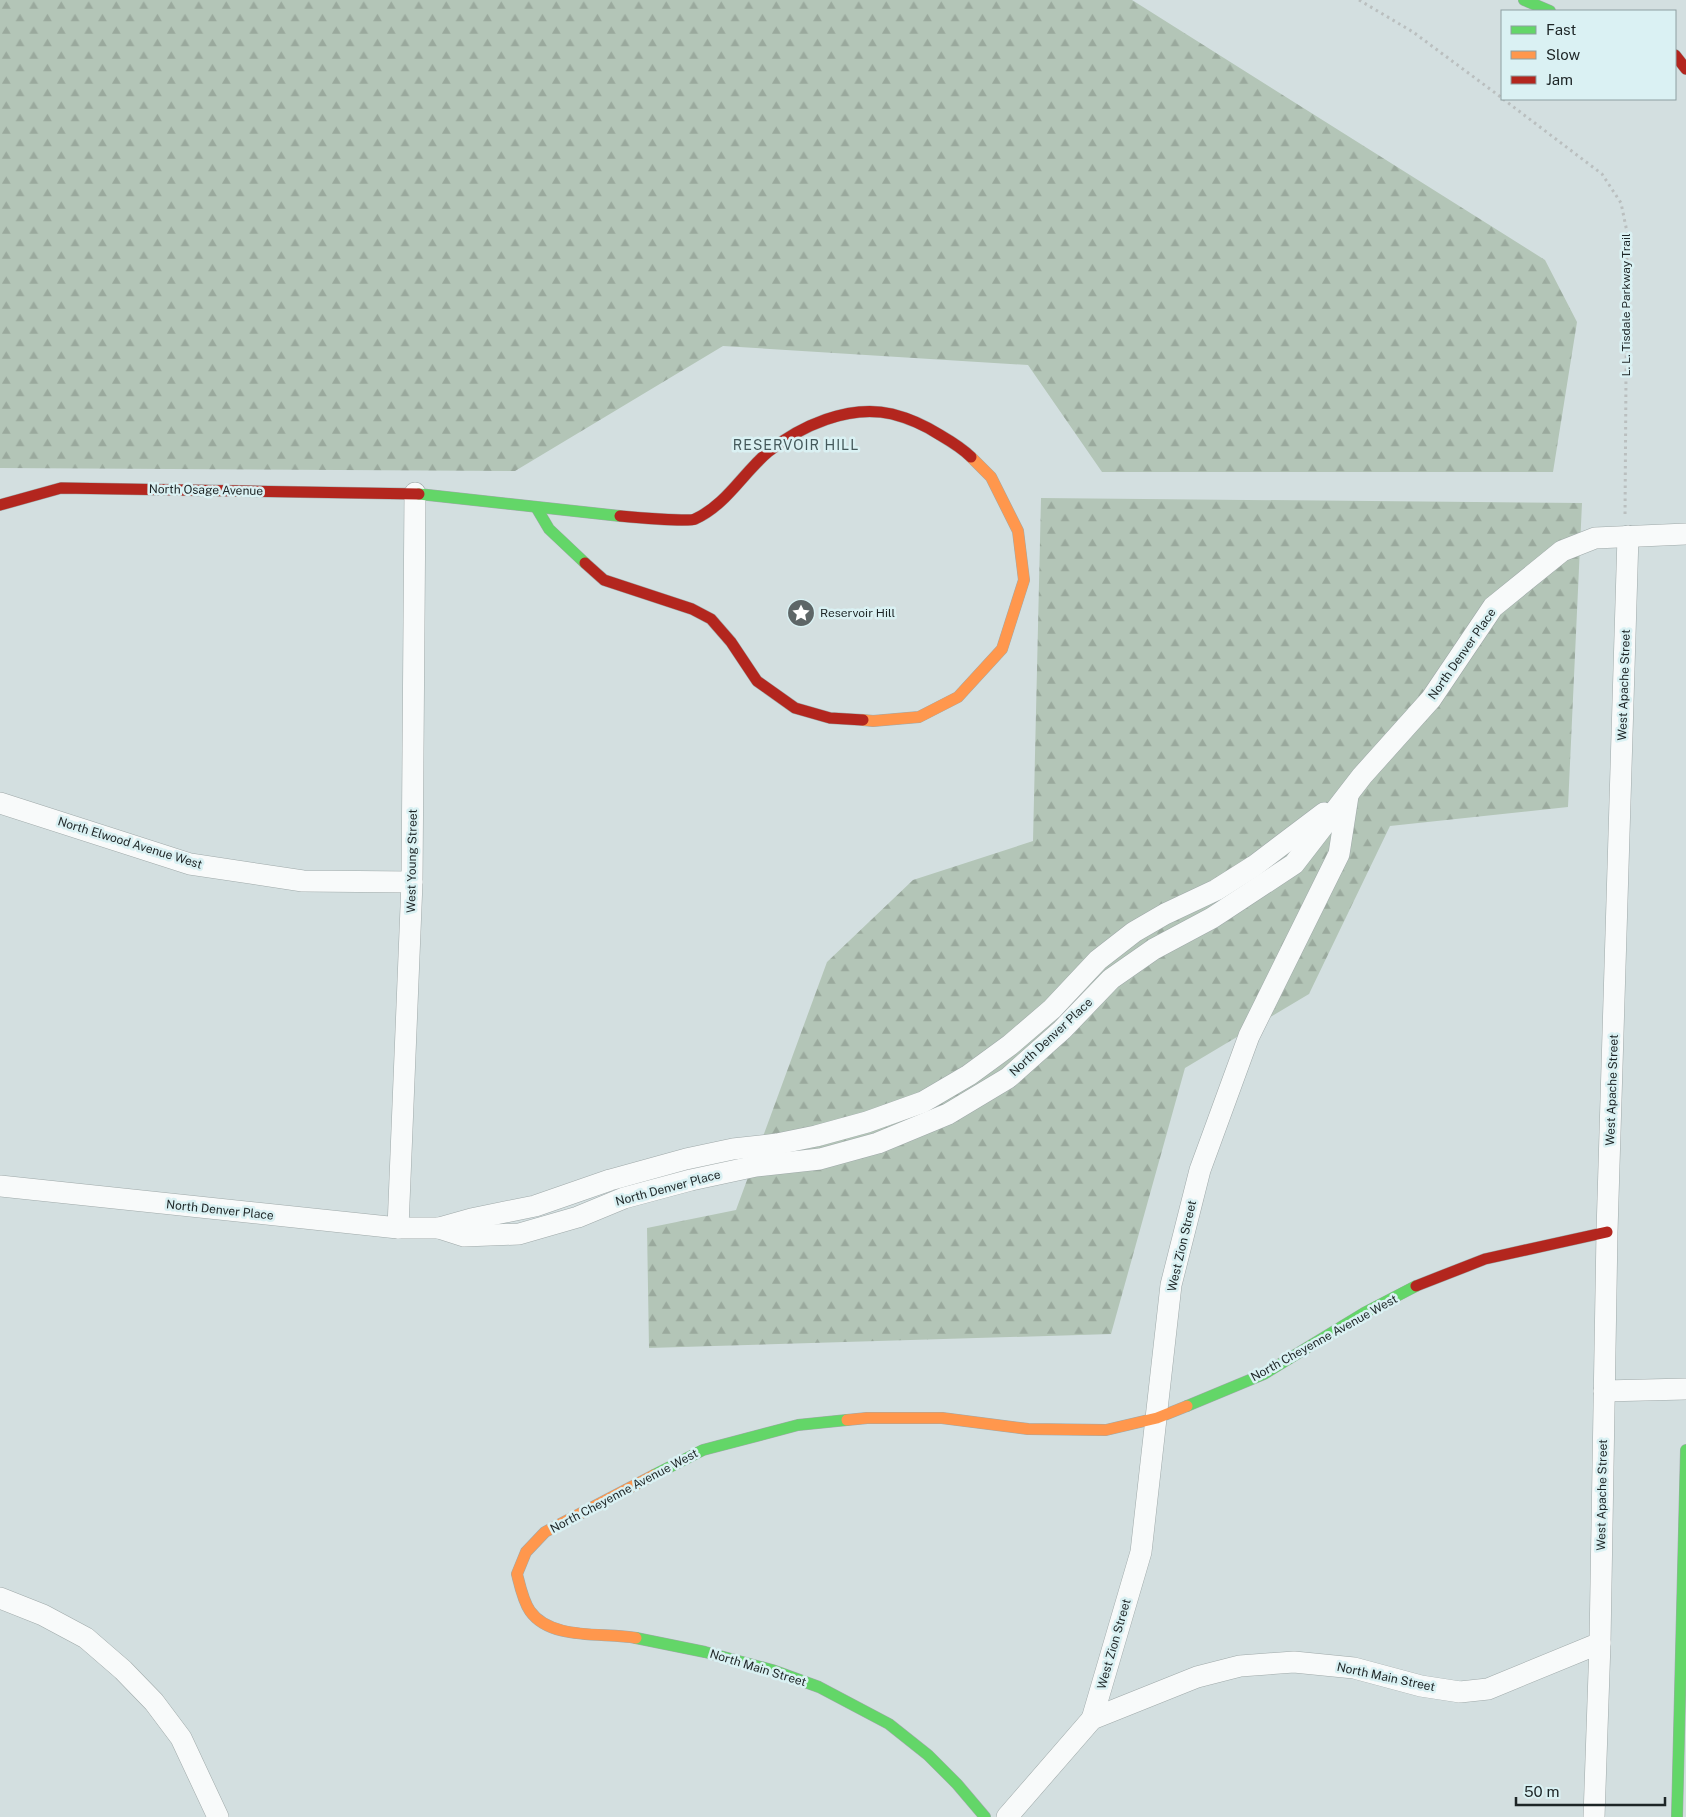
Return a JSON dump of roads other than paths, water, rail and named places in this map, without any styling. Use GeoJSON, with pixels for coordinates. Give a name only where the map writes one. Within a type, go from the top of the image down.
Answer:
{"type":"FeatureCollection","features":[{"type":"Feature","properties":{"kind":"main road"},"geometry":{"type":"LineString","coordinates":[[1524,0],[1548,10]]}},
{"type":"Feature","properties":{"kind":"main road"},"geometry":{"type":"LineString","coordinates":[[1676,56],[1686,69]]}},
{"type":"Feature","properties":{"kind":"main road","name":"North Osage Avenue"},"geometry":{"type":"LineString","coordinates":[[0,505],[61,488],[416,493],[620,516],[694,520],[720,502],[767,454],[793,434],[829,419],[860,412],[890,414],[929,428],[954,443],[991,477],[1018,532],[1024,580],[1002,649],[958,697],[919,717],[873,721],[830,718],[795,708],[757,681],[731,642],[711,619],[692,609],[604,580],[549,529],[536,507]]}},
{"type":"Feature","properties":{"kind":"main road","name":"North Cheyenne Avenue West"},"geometry":{"type":"LineString","coordinates":[[517,1574],[526,1552],[545,1532],[703,1450],[798,1425],[867,1418],[942,1418],[1028,1428],[1106,1430],[1156,1418],[1264,1374],[1364,1313],[1427,1281],[1485,1259],[1607,1232]]}},
{"type":"Feature","properties":{"kind":"main road"},"geometry":{"type":"LineString","coordinates":[[1677,1817],[1686,1450]]}},
{"type":"Feature","properties":{"kind":"main road","name":"North Main Street"},"geometry":{"type":"LineString","coordinates":[[517,1574],[530,1611],[546,1626],[574,1633],[629,1637],[705,1652],[772,1670],[819,1686],[889,1724],[928,1755],[957,1784],[985,1817]]}},
{"type":"Feature","properties":{"kind":"street","name":"West Young Street"},"geometry":{"type":"LineString","coordinates":[[398,1228],[412,882],[416,493]]}},
{"type":"Feature","properties":{"kind":"street","name":"North Denver Place"},"geometry":{"type":"LineString","coordinates":[[0,1186],[398,1228],[439,1228],[464,1236],[519,1234],[578,1217],[624,1198],[691,1180],[756,1166],[820,1159],[878,1143],[948,1114],[1008,1078],[1062,1030],[1111,979],[1154,948],[1212,918],[1294,864],[1362,776],[1430,699],[1493,607],[1562,551],[1595,538],[1686,534]]}},
{"type":"Feature","properties":{"kind":"street","name":"West Apache Street"},"geometry":{"type":"LineString","coordinates":[[1594,1817],[1600,1644],[1607,1232],[1628,536]]}},
{"type":"Feature","properties":{"kind":"street","name":"West Zion Street"},"geometry":{"type":"LineString","coordinates":[[1092,1719],[1141,1552],[1171,1285],[1200,1170],[1249,1036],[1339,854],[1348,795]]}},
{"type":"Feature","properties":{"kind":"street","name":"North Elwood Avenue West"},"geometry":{"type":"LineString","coordinates":[[0,803],[190,864],[303,881],[412,882]]}},
{"type":"Feature","properties":{"kind":"street"},"geometry":{"type":"LineString","coordinates":[[1604,1391],[1686,1389]]}},
{"type":"Feature","properties":{"kind":"street"},"geometry":{"type":"LineString","coordinates":[[0,1598],[43,1615],[86,1638],[123,1670],[154,1702],[181,1738],[218,1817]]}},
{"type":"Feature","properties":{"kind":"street","name":"North Main Street"},"geometry":{"type":"LineString","coordinates":[[1007,1817],[1092,1719],[1197,1677],[1240,1666],[1294,1662],[1354,1668],[1421,1686],[1460,1692],[1488,1689],[1600,1644]]}},
{"type":"Feature","properties":{"kind":"place","name":"Reservoir Hill"},"geometry":{"type":"Point","coordinates":[801,613]}},
{"type":"Feature","properties":{"kind":"district","name":"RESERVOIR HILL"},"geometry":{"type":"Point","coordinates":[796,445]}}]}
